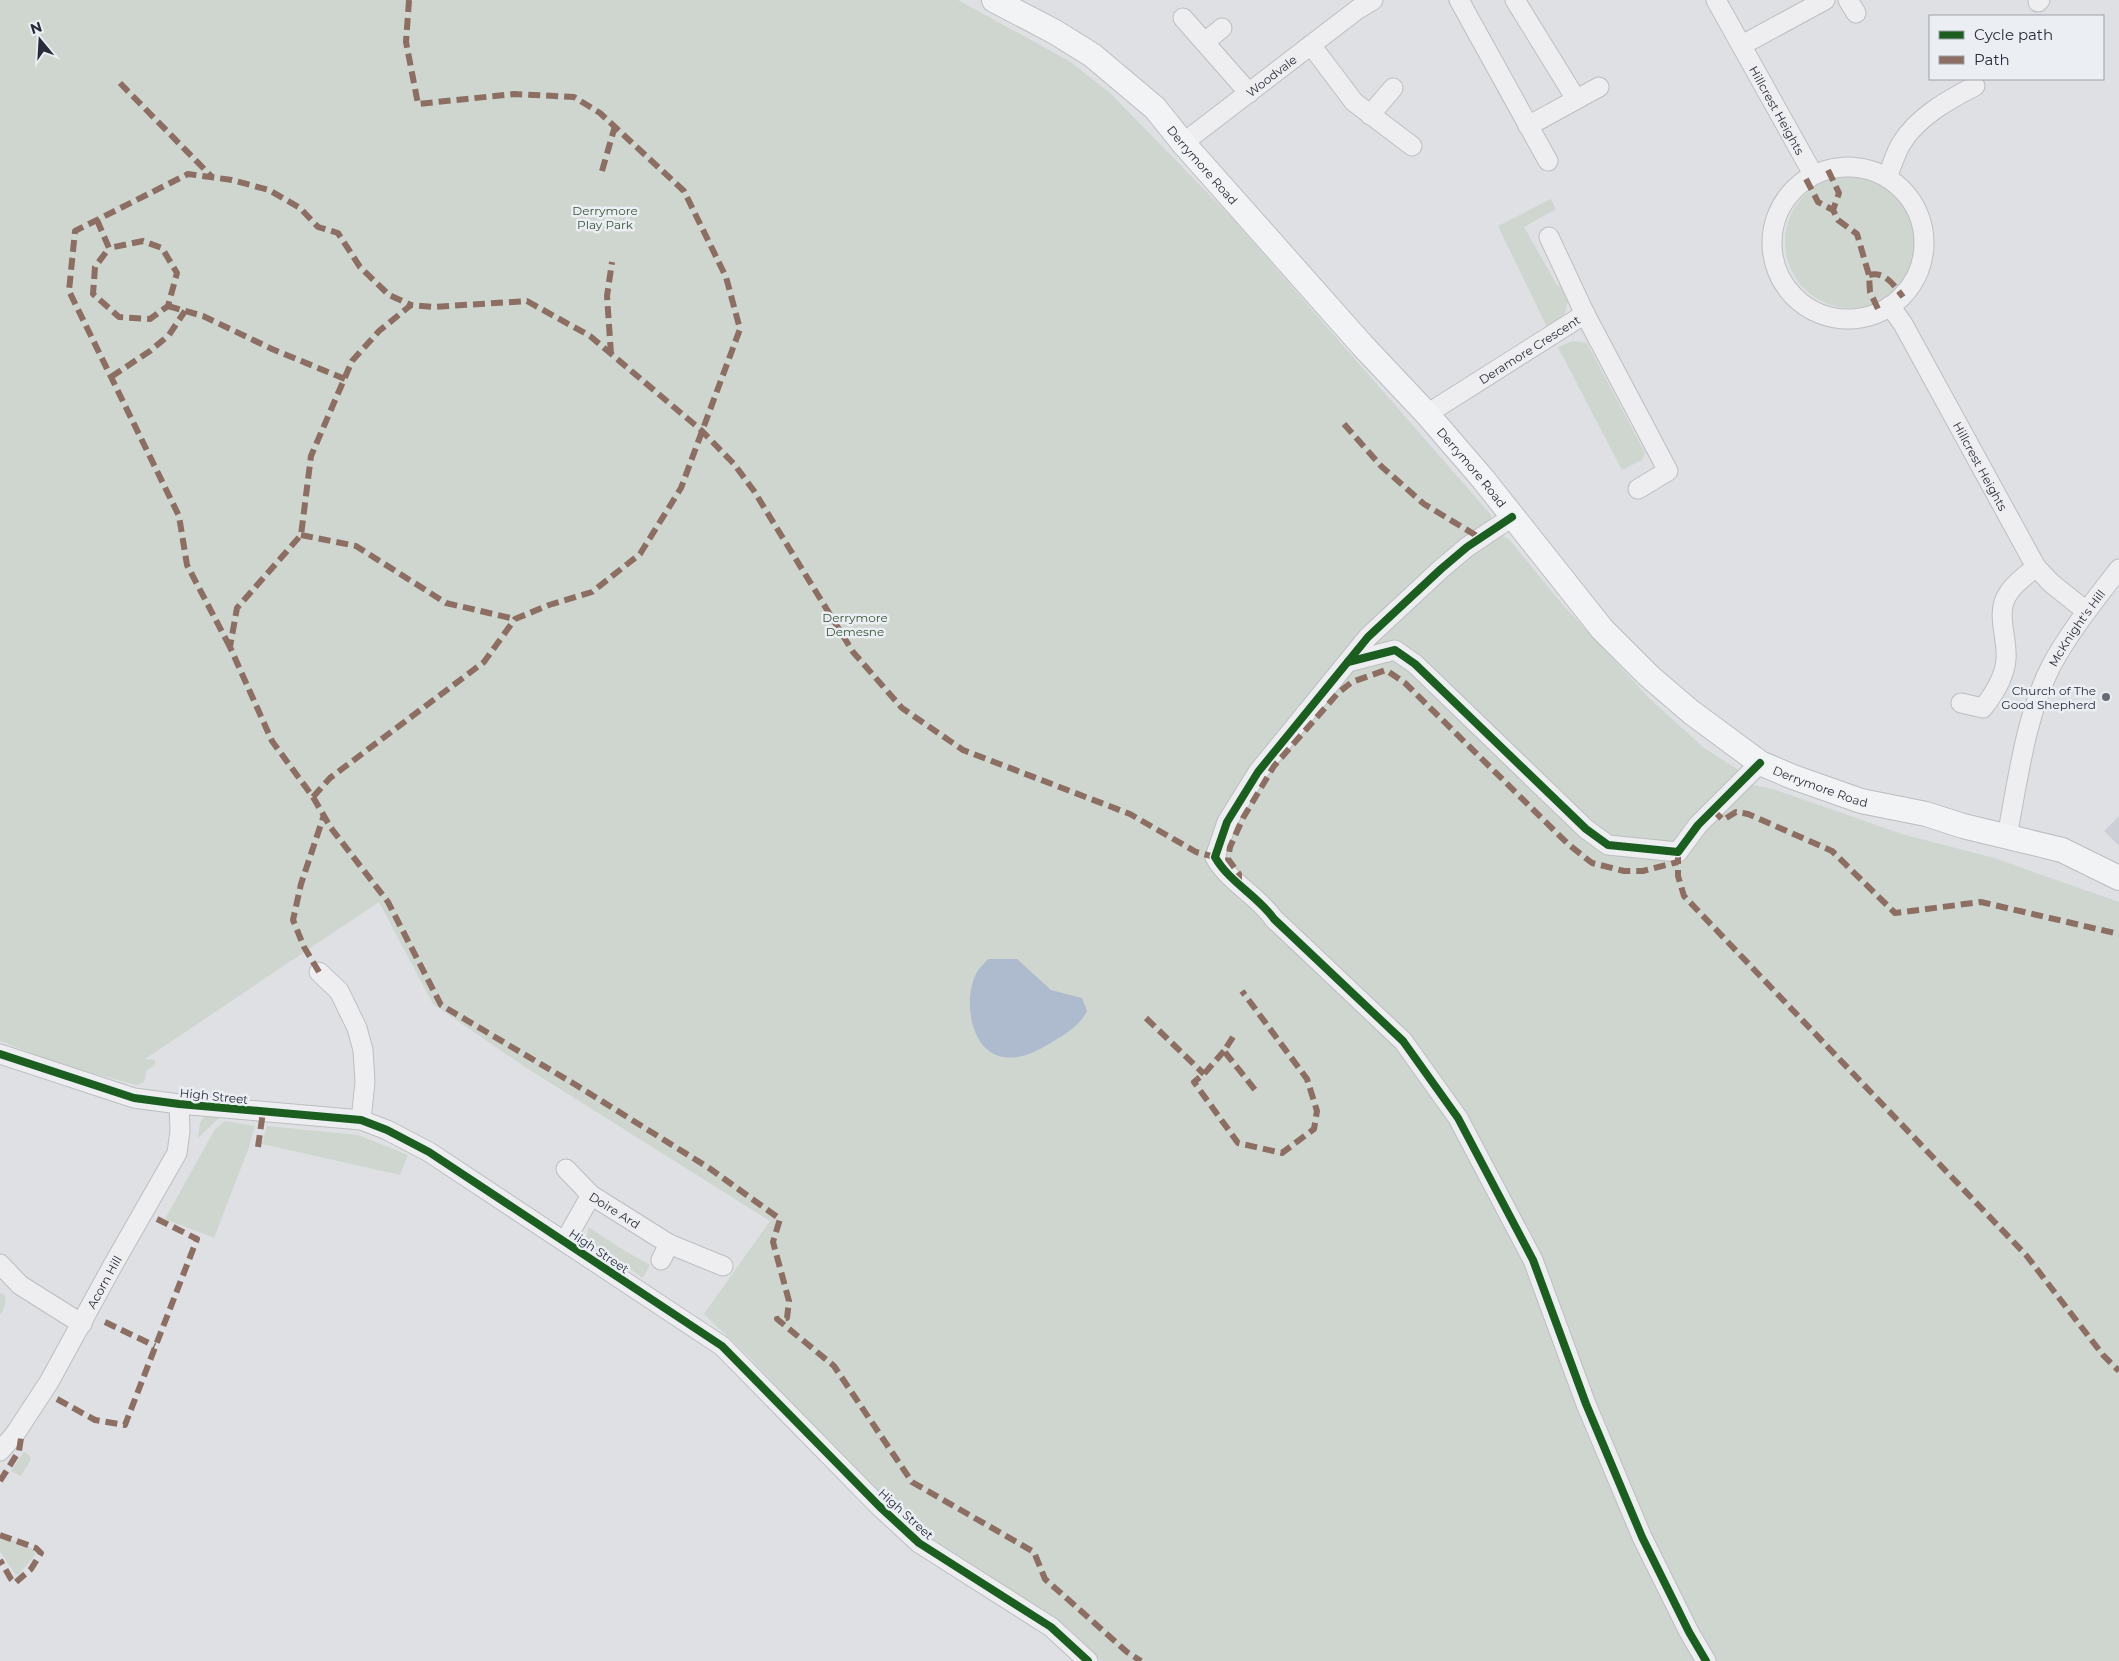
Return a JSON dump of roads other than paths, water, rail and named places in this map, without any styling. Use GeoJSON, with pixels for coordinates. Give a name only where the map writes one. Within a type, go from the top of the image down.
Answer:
{"type":"FeatureCollection","features":[{"type":"Feature","properties":{"kind":"main road","name":"Derrymore Road"},"geometry":{"type":"LineString","coordinates":[[994,0],[1055,32],[1092,55],[1155,108],[1183,143],[1363,346],[1427,414],[1483,479],[1602,629],[1650,676],[1691,712],[1760,763],[1861,801],[1926,814],[1964,826],[2062,850],[2119,878]]}},
{"type":"Feature","properties":{"kind":"street"},"geometry":{"type":"LineString","coordinates":[[1459,0],[1548,161]]}},
{"type":"Feature","properties":{"kind":"street"},"geometry":{"type":"LineString","coordinates":[[1515,0],[1576,99]]}},
{"type":"Feature","properties":{"kind":"street","name":"Hillcrest Heights"},"geometry":{"type":"LineString","coordinates":[[1716,0],[1813,174]]}},
{"type":"Feature","properties":{"kind":"street"},"geometry":{"type":"LineString","coordinates":[[1742,46],[1825,0]]}},
{"type":"Feature","properties":{"kind":"street","name":"Woodvale"},"geometry":{"type":"LineString","coordinates":[[1183,143],[1366,4]]}},
{"type":"Feature","properties":{"kind":"street"},"geometry":{"type":"LineString","coordinates":[[1183,18],[1249,93]]}},
{"type":"Feature","properties":{"kind":"street"},"geometry":{"type":"LineString","coordinates":[[1205,42],[1222,28]]}},
{"type":"Feature","properties":{"kind":"street"},"geometry":{"type":"LineString","coordinates":[[1311,45],[1354,102],[1412,146]]}},
{"type":"Feature","properties":{"kind":"street"},"geometry":{"type":"LineString","coordinates":[[1887,177],[1901,143],[1924,118],[1949,99],[1975,86]]}},
{"type":"Feature","properties":{"kind":"street"},"geometry":{"type":"LineString","coordinates":[[1528,126],[1599,87]]}},
{"type":"Feature","properties":{"kind":"street"},"geometry":{"type":"LineString","coordinates":[[1370,115],[1392,88]]}},
{"type":"Feature","properties":{"kind":"street"},"geometry":{"type":"LineString","coordinates":[[1838,166],[1863,167],[1887,177],[1907,193],[1920,215],[1924,240],[1921,266],[1903,297],[1890,306],[1867,317],[1842,319],[1818,313],[1797,300],[1781,281],[1772,258],[1771,233],[1778,209],[1793,189],[1813,174],[1838,166]]}},
{"type":"Feature","properties":{"kind":"street","name":"Deramore Crescent"},"geometry":{"type":"LineString","coordinates":[[1427,414],[1585,314],[1549,237]]}},
{"type":"Feature","properties":{"kind":"street","name":"Hillcrest Heights"},"geometry":{"type":"LineString","coordinates":[[1890,306],[1907,332],[2036,567],[2051,584],[2086,611]]}},
{"type":"Feature","properties":{"kind":"street"},"geometry":{"type":"LineString","coordinates":[[1585,314],[1668,471],[1638,489]]}},
{"type":"Feature","properties":{"kind":"street"},"geometry":{"type":"LineString","coordinates":[[1512,517],[1467,547],[1368,638],[1258,772],[1227,822],[1215,857],[1221,866],[1266,908],[1274,920],[1403,1041],[1458,1118],[1533,1260],[1586,1404],[1642,1536],[1689,1632],[1706,1661]]}},
{"type":"Feature","properties":{"kind":"street"},"geometry":{"type":"LineString","coordinates":[[1960,703],[1983,708],[1992,698],[2002,677],[2006,660],[2002,607],[2007,594],[2036,567]]}},
{"type":"Feature","properties":{"kind":"street","name":"McKnight's Hill"},"geometry":{"type":"LineString","coordinates":[[2007,836],[2033,712],[2051,667],[2086,611],[2119,570]]}},
{"type":"Feature","properties":{"kind":"street"},"geometry":{"type":"LineString","coordinates":[[1348,662],[1395,650],[1415,664],[1586,829],[1608,845],[1678,852],[1698,825],[1760,763]]}},
{"type":"Feature","properties":{"kind":"street"},"geometry":{"type":"LineString","coordinates":[[319,972],[339,991],[357,1028],[363,1050],[365,1082],[361,1120]]}},
{"type":"Feature","properties":{"kind":"street","name":"High Street"},"geometry":{"type":"LineString","coordinates":[[0,1054],[134,1098],[179,1104],[361,1120],[387,1130],[429,1152],[565,1240],[722,1346],[879,1506],[919,1543],[1051,1627],[1088,1661]]}},
{"type":"Feature","properties":{"kind":"street","name":"Acorn Hill"},"geometry":{"type":"LineString","coordinates":[[0,1451],[15,1434],[49,1382],[113,1264],[177,1153],[180,1131],[179,1104]]}},
{"type":"Feature","properties":{"kind":"street"},"geometry":{"type":"LineString","coordinates":[[566,1169],[591,1195]]}},
{"type":"Feature","properties":{"kind":"street","name":"Doire Ard"},"geometry":{"type":"LineString","coordinates":[[565,1240],[591,1195],[665,1252],[723,1266]]}},
{"type":"Feature","properties":{"kind":"street"},"geometry":{"type":"LineString","coordinates":[[0,1264],[20,1285],[82,1324]]}},
{"type":"Feature","properties":{"kind":"water"},"geometry":{"type":"Polygon","coordinates":[[[988,959],[1017,959],[1051,990],[1082,998],[1087,1011],[1073,1028],[1036,1051],[1024,1056],[1011,1058],[993,1053],[983,1046],[977,1036],[970,1010],[972,985],[977,972],[988,959]]]}},
{"type":"Feature","properties":{"kind":"place","name":"Church of The Good Shepherd"},"geometry":{"type":"Point","coordinates":[2106,697]}},
{"type":"Feature","properties":{"kind":"park label","name":"Derrymore Play Park"},"geometry":{"type":"Point","coordinates":[605,217]}},
{"type":"Feature","properties":{"kind":"park label","name":"Derrymore Demesne"},"geometry":{"type":"Point","coordinates":[855,624]}}]}
